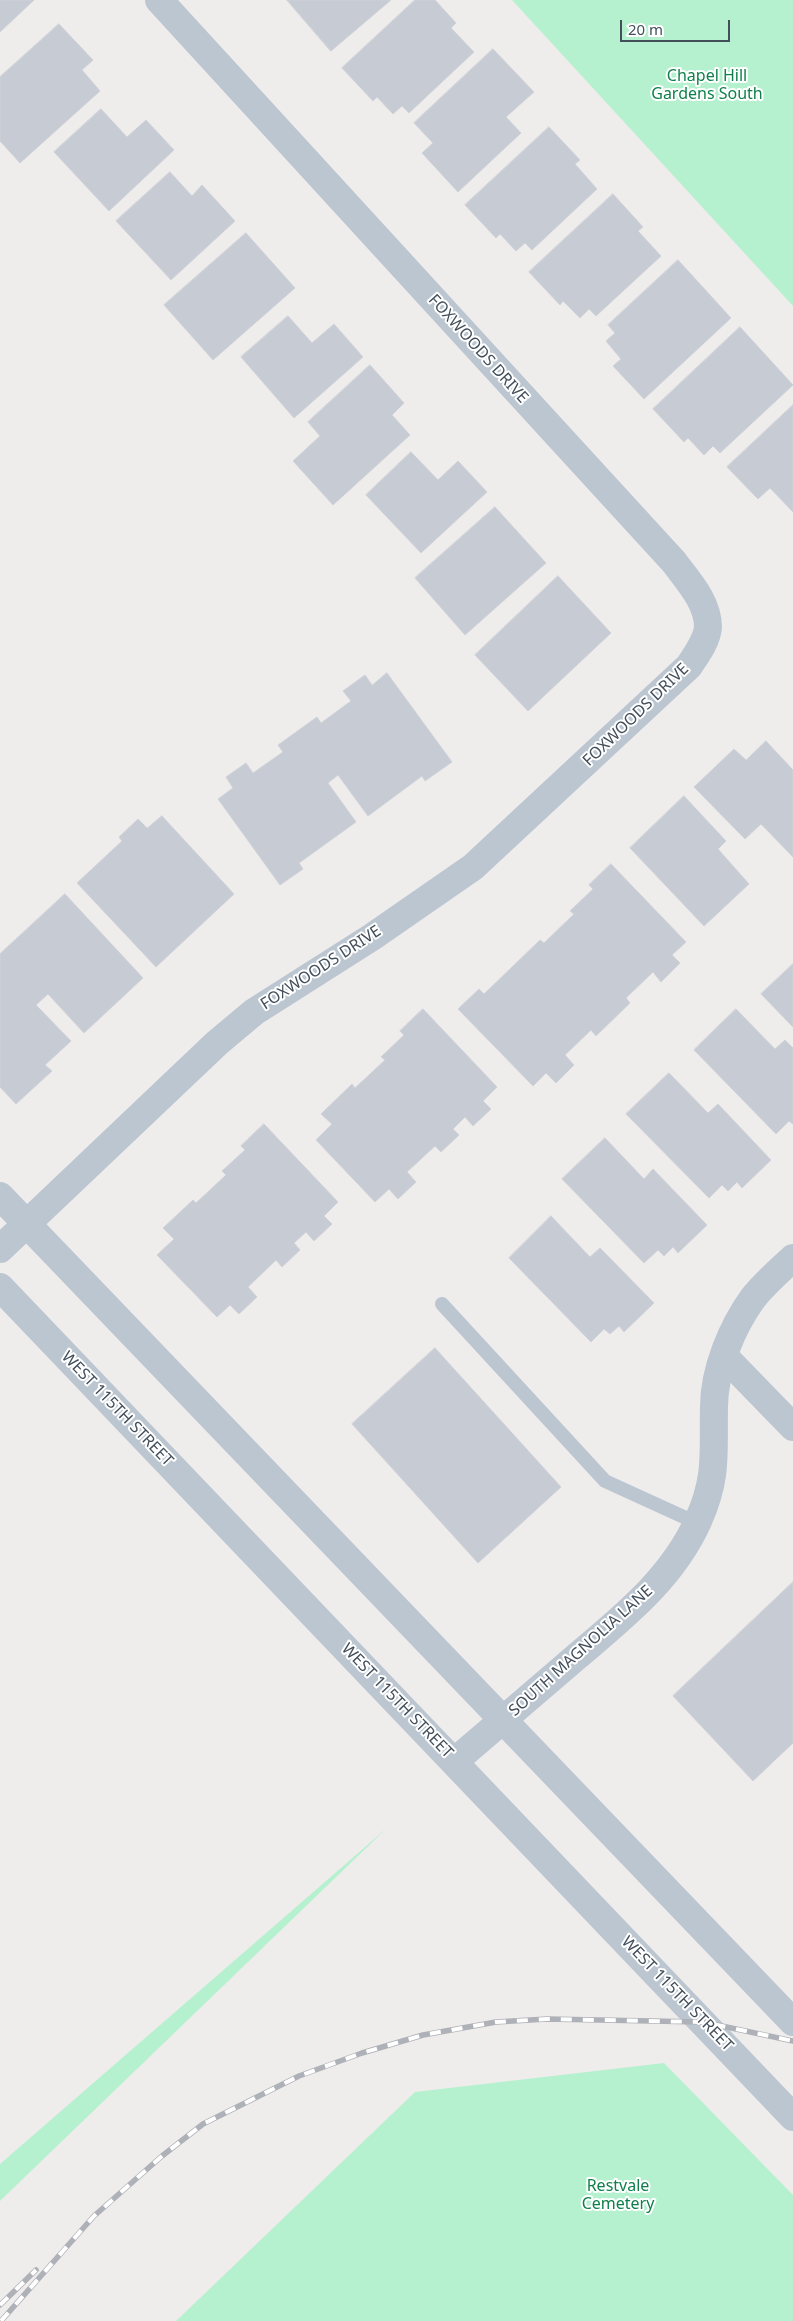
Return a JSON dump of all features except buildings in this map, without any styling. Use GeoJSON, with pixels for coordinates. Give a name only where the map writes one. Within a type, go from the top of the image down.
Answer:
{"type":"FeatureCollection","features":[{"type":"Feature","properties":{"kind":"street","name":"FOXWOODS DRIVE"},"geometry":{"type":"LineString","coordinates":[[0,1249],[217,1043],[254,1012],[372,937],[473,867],[689,666],[702,646],[708,628],[704,606],[674,562],[159,0]]}},
{"type":"Feature","properties":{"kind":"street"},"geometry":{"type":"LineString","coordinates":[[0,1196],[793,2022]]}},
{"type":"Feature","properties":{"kind":"street","name":"SOUTH MAGNOLIA LANE"},"geometry":{"type":"LineString","coordinates":[[455,1761],[647,1596],[674,1562],[698,1523],[711,1488],[715,1449],[714,1405],[724,1356],[739,1319],[754,1297],[793,1258]]}},
{"type":"Feature","properties":{"kind":"street","name":"WEST 115TH STREET"},"geometry":{"type":"LineString","coordinates":[[0,1287],[455,1761],[793,2117]]}},
{"type":"Feature","properties":{"kind":"street"},"geometry":{"type":"LineString","coordinates":[[724,1356],[793,1427]]}},
{"type":"Feature","properties":{"kind":"lane"},"geometry":{"type":"LineString","coordinates":[[442,1304],[605,1481],[698,1523]]}},
{"type":"Feature","properties":{"kind":"green space","name":"Chapel Hill Gardens South"},"geometry":{"type":"Polygon","coordinates":[[[512,0],[793,0],[793,306],[512,0]]]}},
{"type":"Feature","properties":{"kind":"green space"},"geometry":{"type":"Polygon","coordinates":[[[387,1828],[0,2201],[0,2164],[387,1828]]]}},
{"type":"Feature","properties":{"kind":"green space","name":"Restvale Cemetery"},"geometry":{"type":"Polygon","coordinates":[[[664,2063],[793,2195],[793,2321],[176,2321],[415,2092],[664,2063]]]}},
{"type":"Feature","properties":{"kind":"railway"},"geometry":{"type":"LineString","coordinates":[[1,2321],[94,2216],[162,2156],[203,2124],[299,2076],[362,2053],[423,2035],[496,2022],[547,2019],[703,2022],[793,2041]]}},
{"type":"Feature","properties":{"kind":"railway"},"geometry":{"type":"LineString","coordinates":[[0,2305],[36,2270]]}}]}
